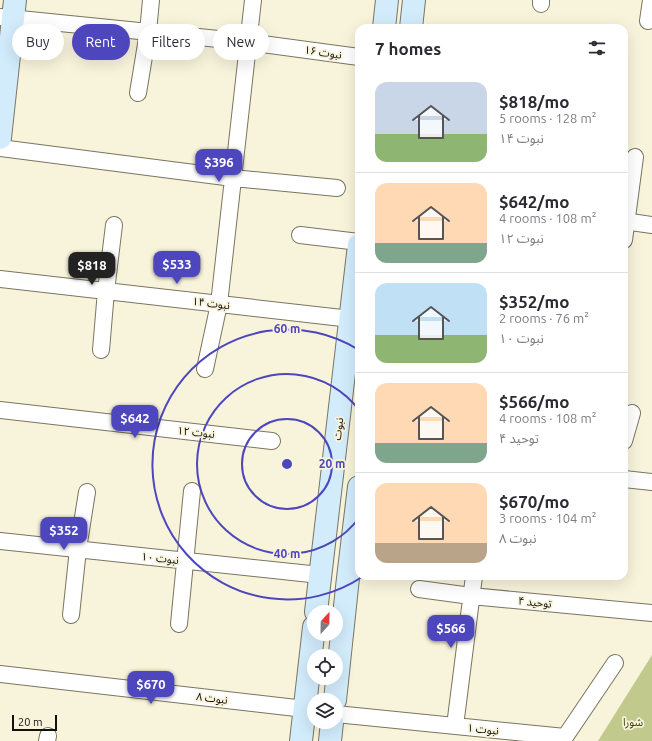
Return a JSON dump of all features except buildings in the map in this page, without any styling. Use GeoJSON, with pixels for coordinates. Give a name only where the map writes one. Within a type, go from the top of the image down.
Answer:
{"type":"FeatureCollection","features":[{"type":"Feature","properties":{"kind":"main road"},"geometry":{"type":"LineString","coordinates":[[384,24],[387,0]]}},
{"type":"Feature","properties":{"kind":"main road"},"geometry":{"type":"LineString","coordinates":[[411,24],[414,0]]}},
{"type":"Feature","properties":{"kind":"main road"},"geometry":{"type":"LineString","coordinates":[[0,138],[9,12]]}},
{"type":"Feature","properties":{"kind":"main road","name":"نبوت"},"geometry":{"type":"LineString","coordinates":[[317,605],[355,282]]}},
{"type":"Feature","properties":{"kind":"main road"},"geometry":{"type":"LineString","coordinates":[[336,693],[355,520]]}},
{"type":"Feature","properties":{"kind":"main road"},"geometry":{"type":"LineString","coordinates":[[320,575],[348,578]]}},
{"type":"Feature","properties":{"kind":"main road"},"geometry":{"type":"LineString","coordinates":[[301,741],[312,641]]}},
{"type":"Feature","properties":{"kind":"main road"},"geometry":{"type":"LineString","coordinates":[[330,741],[331,729]]}},
{"type":"Feature","properties":{"kind":"street"},"geometry":{"type":"LineString","coordinates":[[149,24],[151,0]]}},
{"type":"Feature","properties":{"kind":"street"},"geometry":{"type":"LineString","coordinates":[[250,24],[253,0]]}},
{"type":"Feature","properties":{"kind":"street"},"geometry":{"type":"LineString","coordinates":[[648,21],[651,0]]}},
{"type":"Feature","properties":{"kind":"street","name":"نبوت ۱۶"},"geometry":{"type":"LineString","coordinates":[[9,12],[138,31]]}},
{"type":"Feature","properties":{"kind":"street","name":"نبوت ۱۶"},"geometry":{"type":"LineString","coordinates":[[269,45],[355,56]]}},
{"type":"Feature","properties":{"kind":"street"},"geometry":{"type":"LineString","coordinates":[[138,93],[143,60]]}},
{"type":"Feature","properties":{"kind":"street"},"geometry":{"type":"LineString","coordinates":[[205,369],[219,304],[246,60]]}},
{"type":"Feature","properties":{"kind":"street"},"geometry":{"type":"LineString","coordinates":[[0,148],[233,178],[337,188]]}},
{"type":"Feature","properties":{"kind":"street"},"geometry":{"type":"LineString","coordinates":[[628,208],[635,157]]}},
{"type":"Feature","properties":{"kind":"street"},"geometry":{"type":"LineString","coordinates":[[628,222],[652,224]]}},
{"type":"Feature","properties":{"kind":"street"},"geometry":{"type":"LineString","coordinates":[[101,350],[114,225]]}},
{"type":"Feature","properties":{"kind":"street"},"geometry":{"type":"LineString","coordinates":[[300,235],[355,242]]}},
{"type":"Feature","properties":{"kind":"street","name":"نبوت ۱۴"},"geometry":{"type":"LineString","coordinates":[[0,279],[351,319]]}},
{"type":"Feature","properties":{"kind":"street","name":"نبوت ۱۲"},"geometry":{"type":"LineString","coordinates":[[0,410],[272,441]]}},
{"type":"Feature","properties":{"kind":"street"},"geometry":{"type":"LineString","coordinates":[[628,427],[632,413]]}},
{"type":"Feature","properties":{"kind":"street"},"geometry":{"type":"LineString","coordinates":[[628,479],[652,482]]}},
{"type":"Feature","properties":{"kind":"street"},"geometry":{"type":"LineString","coordinates":[[179,624],[192,491]]}},
{"type":"Feature","properties":{"kind":"street"},"geometry":{"type":"LineString","coordinates":[[71,614],[78,549],[87,492]]}},
{"type":"Feature","properties":{"kind":"street","name":"نبوت ۱۰"},"geometry":{"type":"LineString","coordinates":[[0,541],[320,575]]}},
{"type":"Feature","properties":{"kind":"street"},"geometry":{"type":"LineString","coordinates":[[455,726],[473,580]]}},
{"type":"Feature","properties":{"kind":"street","name":"توحید ۴"},"geometry":{"type":"LineString","coordinates":[[419,589],[471,596],[652,613]]}},
{"type":"Feature","properties":{"kind":"street","name":"نبوت ۱"},"geometry":{"type":"LineString","coordinates":[[343,715],[565,736],[615,663]]}},
{"type":"Feature","properties":{"kind":"street","name":"نبوت ۸"},"geometry":{"type":"LineString","coordinates":[[0,674],[305,709]]}},
{"type":"Feature","properties":{"kind":"green space","name":"شورا"},"geometry":{"type":"Polygon","coordinates":[[[652,655],[652,741],[598,741],[652,655]]]}}]}
